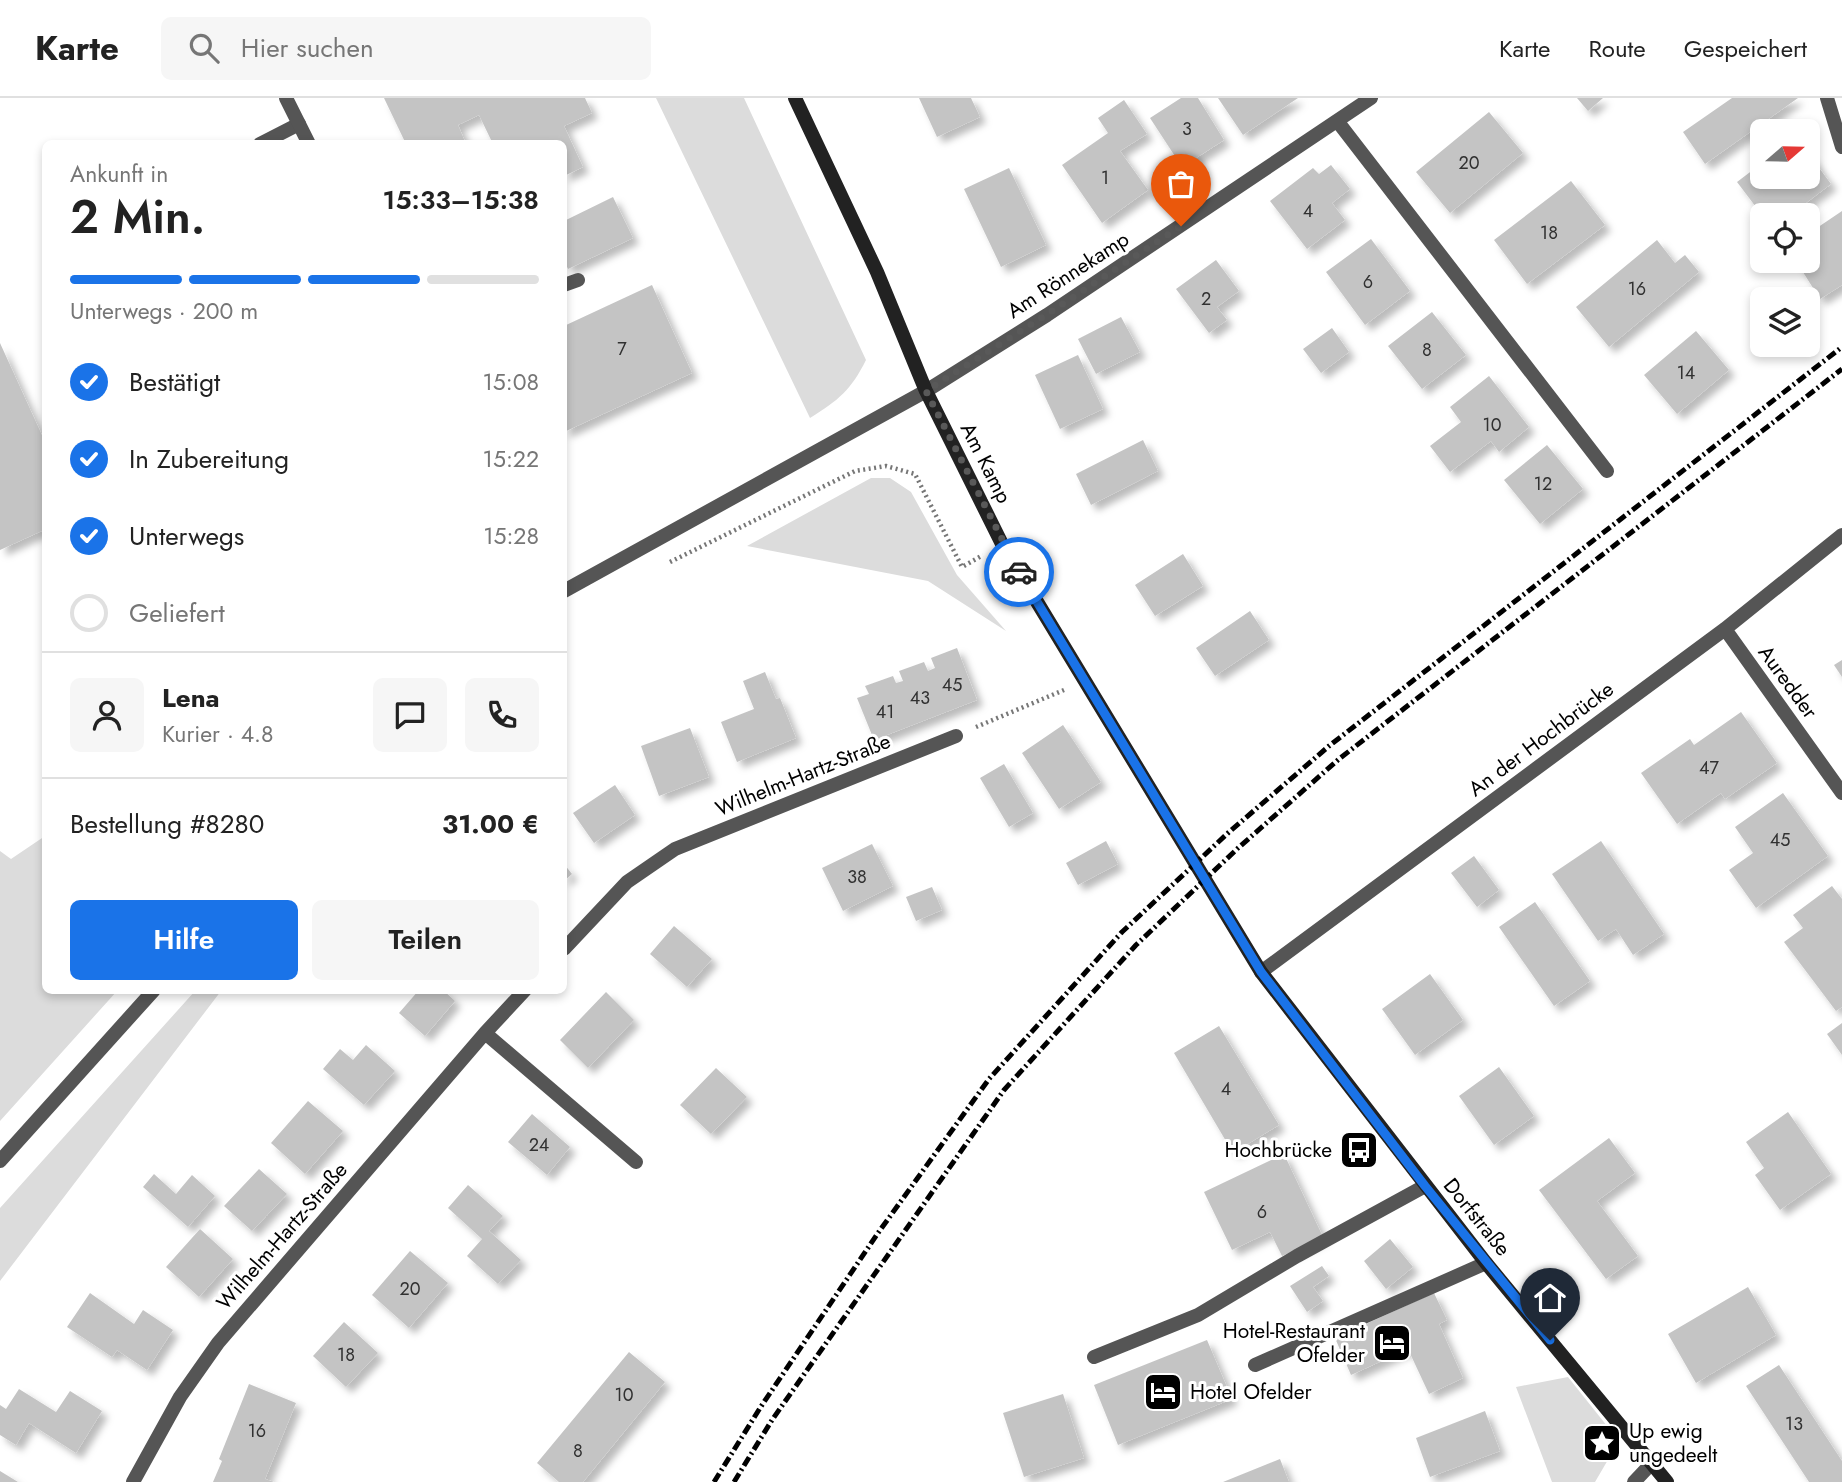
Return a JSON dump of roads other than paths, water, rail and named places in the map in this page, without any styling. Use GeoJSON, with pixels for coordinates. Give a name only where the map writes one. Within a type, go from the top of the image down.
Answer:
{"type":"FeatureCollection","features":[{"type":"Feature","properties":{"kind":"main road","name":"Am Kamp"},"geometry":{"type":"LineString","coordinates":[[795,98],[877,272],[926,391],[1002,544],[1261,972]]}},
{"type":"Feature","properties":{"kind":"main road","name":"Dorfstraße"},"geometry":{"type":"LineString","coordinates":[[1261,972],[1486,1263],[1667,1482]]}},
{"type":"Feature","properties":{"kind":"street"},"geometry":{"type":"LineString","coordinates":[[286,98],[307,140]]}},
{"type":"Feature","properties":{"kind":"street","name":"Am Rönnekamp"},"geometry":{"type":"LineString","coordinates":[[567,589],[926,391],[1046,315],[1371,98]]}},
{"type":"Feature","properties":{"kind":"street"},"geometry":{"type":"LineString","coordinates":[[1826,98],[1842,147]]}},
{"type":"Feature","properties":{"kind":"street"},"geometry":{"type":"LineString","coordinates":[[1338,122],[1607,471]]}},
{"type":"Feature","properties":{"kind":"street"},"geometry":{"type":"LineString","coordinates":[[268,140],[299,124]]}},
{"type":"Feature","properties":{"kind":"street","name":"An der Hochbrücke"},"geometry":{"type":"LineString","coordinates":[[1261,972],[1725,629],[1842,534]]}},
{"type":"Feature","properties":{"kind":"street","name":"Auredder"},"geometry":{"type":"LineString","coordinates":[[1725,629],[1842,793]]}},
{"type":"Feature","properties":{"kind":"street","name":"Wilhelm-Hartz-Straße"},"geometry":{"type":"LineString","coordinates":[[567,946],[627,882],[675,849],[956,736]]}},
{"type":"Feature","properties":{"kind":"street"},"geometry":{"type":"LineString","coordinates":[[0,1161],[151,994]]}},
{"type":"Feature","properties":{"kind":"street","name":"Wilhelm-Hartz-Straße"},"geometry":{"type":"LineString","coordinates":[[133,1482],[180,1397],[218,1343],[521,994]]}},
{"type":"Feature","properties":{"kind":"street"},"geometry":{"type":"LineString","coordinates":[[485,1033],[636,1162]]}},
{"type":"Feature","properties":{"kind":"street"},"geometry":{"type":"LineString","coordinates":[[1094,1357],[1198,1315],[1297,1256],[1425,1186]]}},
{"type":"Feature","properties":{"kind":"street"},"geometry":{"type":"LineString","coordinates":[[1255,1365],[1486,1263]]}},
{"type":"Feature","properties":{"kind":"street"},"geometry":{"type":"LineString","coordinates":[[1634,1482],[1651,1464]]}},
{"type":"Feature","properties":{"kind":"railway"},"geometry":{"type":"LineString","coordinates":[[714,1482],[760,1408],[878,1233],[989,1079],[1122,932],[1228,833],[1329,746],[1842,347]]}},
{"type":"Feature","properties":{"kind":"railway"},"geometry":{"type":"LineString","coordinates":[[734,1482],[772,1420],[1004,1090],[1136,945],[1237,849],[1339,759],[1842,369]]}},
{"type":"Feature","properties":{"kind":"place","name":"Hochbrücke"},"geometry":{"type":"Point","coordinates":[1359,1150]}},
{"type":"Feature","properties":{"kind":"place","name":"Hotel-Restaurant Ofelder"},"geometry":{"type":"Point","coordinates":[1392,1343]}},
{"type":"Feature","properties":{"kind":"place","name":"Hotel Ofelder"},"geometry":{"type":"Point","coordinates":[1163,1392]}},
{"type":"Feature","properties":{"kind":"place","name":"Up ewig ungedeelt"},"geometry":{"type":"Point","coordinates":[1602,1443]}}]}
